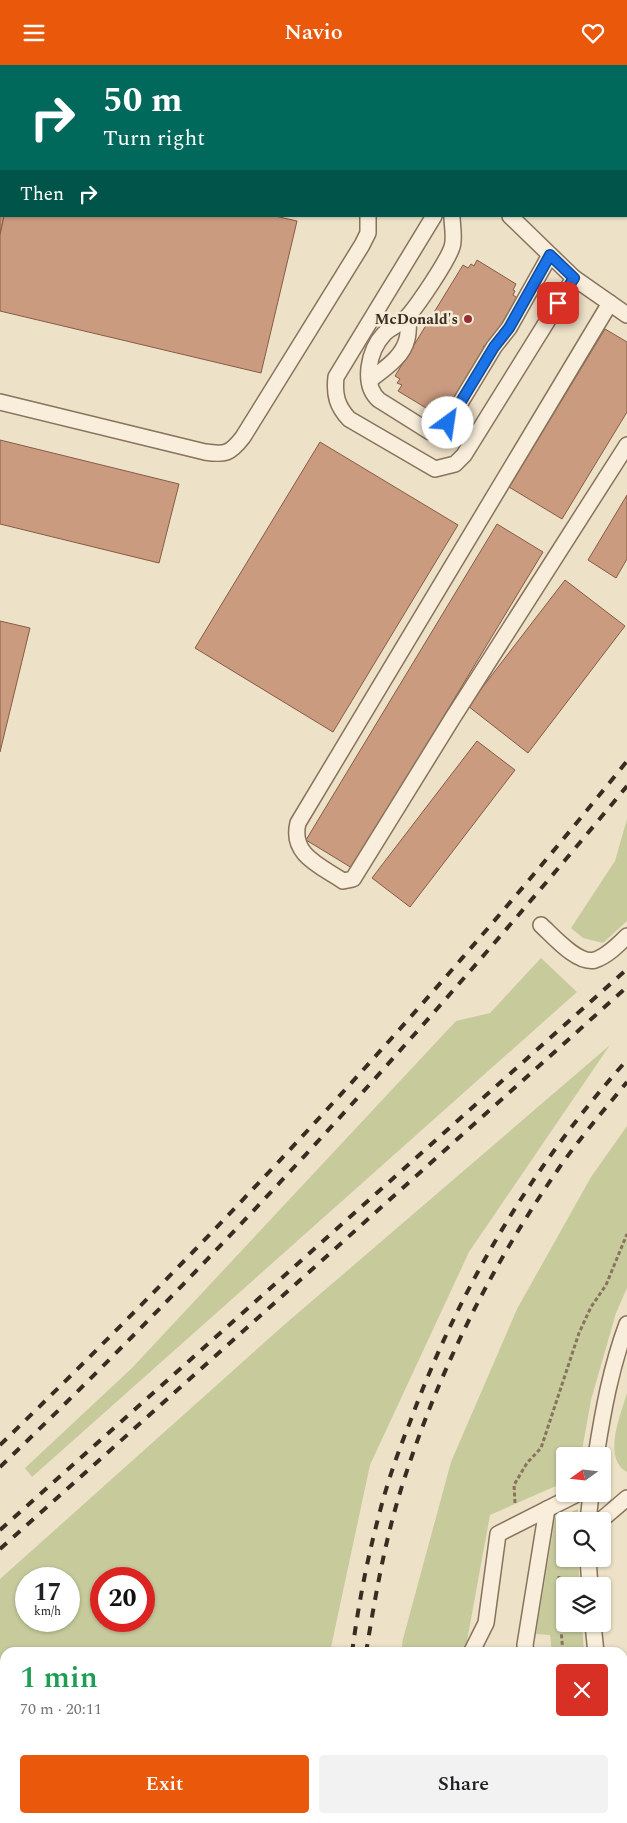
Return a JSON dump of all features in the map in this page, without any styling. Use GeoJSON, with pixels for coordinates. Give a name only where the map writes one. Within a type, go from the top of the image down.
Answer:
{"type":"FeatureCollection","features":[{"type":"Feature","properties":{"kind":"lane"},"geometry":{"type":"LineString","coordinates":[[0,402],[205,452],[221,454],[233,450],[243,437],[362,245],[368,233],[368,217]]}},
{"type":"Feature","properties":{"kind":"lane"},"geometry":{"type":"LineString","coordinates":[[433,217],[336,377],[335,388],[340,410],[349,419],[435,469],[455,464],[464,455],[574,278]]}},
{"type":"Feature","properties":{"kind":"lane"},"geometry":{"type":"LineString","coordinates":[[452,217],[452,246],[445,262],[409,315],[398,325],[384,333],[371,357],[369,365],[373,395],[430,432],[436,432],[448,423],[494,347],[509,328],[550,255]]}},
{"type":"Feature","properties":{"kind":"lane"},"geometry":{"type":"LineString","coordinates":[[511,217],[574,278],[627,315]]}},
{"type":"Feature","properties":{"kind":"lane"},"geometry":{"type":"LineString","coordinates":[[610,303],[298,823],[295,833],[302,853],[343,881],[354,879],[452,719],[627,445]]}},
{"type":"Feature","properties":{"kind":"lane"},"geometry":{"type":"LineString","coordinates":[[370,380],[392,362],[403,349],[407,338],[409,315]]}},
{"type":"Feature","properties":{"kind":"lane"},"geometry":{"type":"LineString","coordinates":[[541,925],[577,957],[586,961],[600,957],[627,936]]}},
{"type":"Feature","properties":{"kind":"lane"},"geometry":{"type":"LineString","coordinates":[[597,1447],[617,1351],[627,1324]]}},
{"type":"Feature","properties":{"kind":"lane"},"geometry":{"type":"LineString","coordinates":[[610,1512],[627,1497]]}},
{"type":"Feature","properties":{"kind":"lane"},"geometry":{"type":"LineString","coordinates":[[474,1647],[486,1623],[498,1534],[559,1503]]}},
{"type":"Feature","properties":{"kind":"lane"},"geometry":{"type":"LineString","coordinates":[[525,1647],[547,1509]]}},
{"type":"Feature","properties":{"kind":"lane"},"geometry":{"type":"LineString","coordinates":[[594,1632],[595,1647]]}},
{"type":"Feature","properties":{"kind":"path"},"geometry":{"type":"LineString","coordinates":[[524,1521],[515,1504],[514,1485],[528,1463],[541,1448],[579,1333],[591,1307],[606,1285],[627,1234]]}},
{"type":"Feature","properties":{"kind":"path"},"geometry":{"type":"LineString","coordinates":[[558,1569],[562,1647]]}},
{"type":"Feature","properties":{"kind":"green space"},"geometry":{"type":"Polygon","coordinates":[[[627,819],[627,921],[603,943],[583,938],[571,928],[615,861],[627,819]]]}},
{"type":"Feature","properties":{"kind":"green space"},"geometry":{"type":"Polygon","coordinates":[[[541,958],[577,992],[32,1477],[25,1468],[132,1368],[456,1021],[490,1013],[541,958]]]}},
{"type":"Feature","properties":{"kind":"green space"},"geometry":{"type":"Polygon","coordinates":[[[610,1045],[469,1252],[370,1465],[331,1647],[0,1647],[0,1579],[284,1325],[610,1045]]]}},
{"type":"Feature","properties":{"kind":"green space"},"geometry":{"type":"Polygon","coordinates":[[[627,1126],[627,1288],[616,1313],[591,1400],[583,1447],[556,1447],[556,1486],[490,1515],[466,1647],[402,1647],[451,1462],[517,1309],[591,1177],[627,1126]]]}},
{"type":"Feature","properties":{"kind":"green space"},"geometry":{"type":"Polygon","coordinates":[[[627,1393],[627,1472],[620,1465],[616,1457],[614,1446],[615,1435],[627,1393]]]}},
{"type":"Feature","properties":{"kind":"green space"},"geometry":{"type":"Polygon","coordinates":[[[556,1519],[556,1567],[579,1567],[579,1577],[556,1577],[556,1632],[583,1632],[584,1647],[551,1647],[550,1635],[536,1634],[556,1519]]]}},
{"type":"Feature","properties":{"kind":"building"},"geometry":{"type":"Polygon","coordinates":[[[0,217],[4,217],[0,235],[0,217]]]}},
{"type":"Feature","properties":{"kind":"building"},"geometry":{"type":"Polygon","coordinates":[[[4,217],[279,217],[297,221],[261,373],[0,311],[0,235],[4,217]]]}},
{"type":"Feature","properties":{"kind":"building","name":"McDonald's"},"geometry":{"type":"Polygon","coordinates":[[[477,260],[516,284],[513,295],[519,299],[491,351],[483,346],[489,350],[452,410],[447,407],[444,411],[440,409],[436,414],[398,391],[402,385],[397,383],[400,379],[395,376],[463,265],[468,268],[471,264],[474,266],[477,260]]]}},
{"type":"Feature","properties":{"kind":"building"},"geometry":{"type":"Polygon","coordinates":[[[605,329],[627,342],[627,412],[562,519],[509,487],[605,329]]]}},
{"type":"Feature","properties":{"kind":"building"},"geometry":{"type":"Polygon","coordinates":[[[0,440],[179,484],[159,563],[0,524],[0,440]]]}},
{"type":"Feature","properties":{"kind":"building"},"geometry":{"type":"Polygon","coordinates":[[[320,442],[458,525],[333,732],[195,648],[320,442]]]}},
{"type":"Feature","properties":{"kind":"building"},"geometry":{"type":"Polygon","coordinates":[[[627,495],[627,559],[616,578],[588,560],[627,495]]]}},
{"type":"Feature","properties":{"kind":"building"},"geometry":{"type":"Polygon","coordinates":[[[497,524],[543,552],[352,868],[306,840],[497,524]]]}},
{"type":"Feature","properties":{"kind":"building"},"geometry":{"type":"Polygon","coordinates":[[[565,580],[625,626],[528,753],[468,706],[565,580]]]}},
{"type":"Feature","properties":{"kind":"building"},"geometry":{"type":"Polygon","coordinates":[[[0,621],[30,628],[0,752],[0,621]]]}},
{"type":"Feature","properties":{"kind":"building"},"geometry":{"type":"Polygon","coordinates":[[[477,741],[515,770],[410,907],[372,878],[477,741]]]}},
{"type":"Feature","properties":{"kind":"railway"},"geometry":{"type":"LineString","coordinates":[[0,1445],[83,1364],[245,1198],[324,1113],[478,939],[627,761]]}},
{"type":"Feature","properties":{"kind":"railway"},"geometry":{"type":"LineString","coordinates":[[0,1467],[164,1304],[323,1135],[477,963],[627,786]]}},
{"type":"Feature","properties":{"kind":"railway"},"geometry":{"type":"LineString","coordinates":[[0,1530],[627,969]]}},
{"type":"Feature","properties":{"kind":"railway"},"geometry":{"type":"LineString","coordinates":[[0,1549],[627,987]]}},
{"type":"Feature","properties":{"kind":"railway"},"geometry":{"type":"LineString","coordinates":[[353,1647],[367,1566],[386,1491],[429,1373],[451,1324],[501,1231],[530,1186],[592,1101],[627,1060]]}},
{"type":"Feature","properties":{"kind":"railway"},"geometry":{"type":"LineString","coordinates":[[367,1647],[390,1527],[402,1486],[432,1402],[468,1321],[534,1205],[575,1146],[627,1082]]}},
{"type":"Feature","properties":{"kind":"place","name":"McDonald's"},"geometry":{"type":"Point","coordinates":[468,319]}},
{"type":"Feature","properties":{"kind":"route"},"geometry":{"type":"LineString","coordinates":[[448,423],[494,347],[509,328],[550,255],[574,278],[558,303]]}}]}
